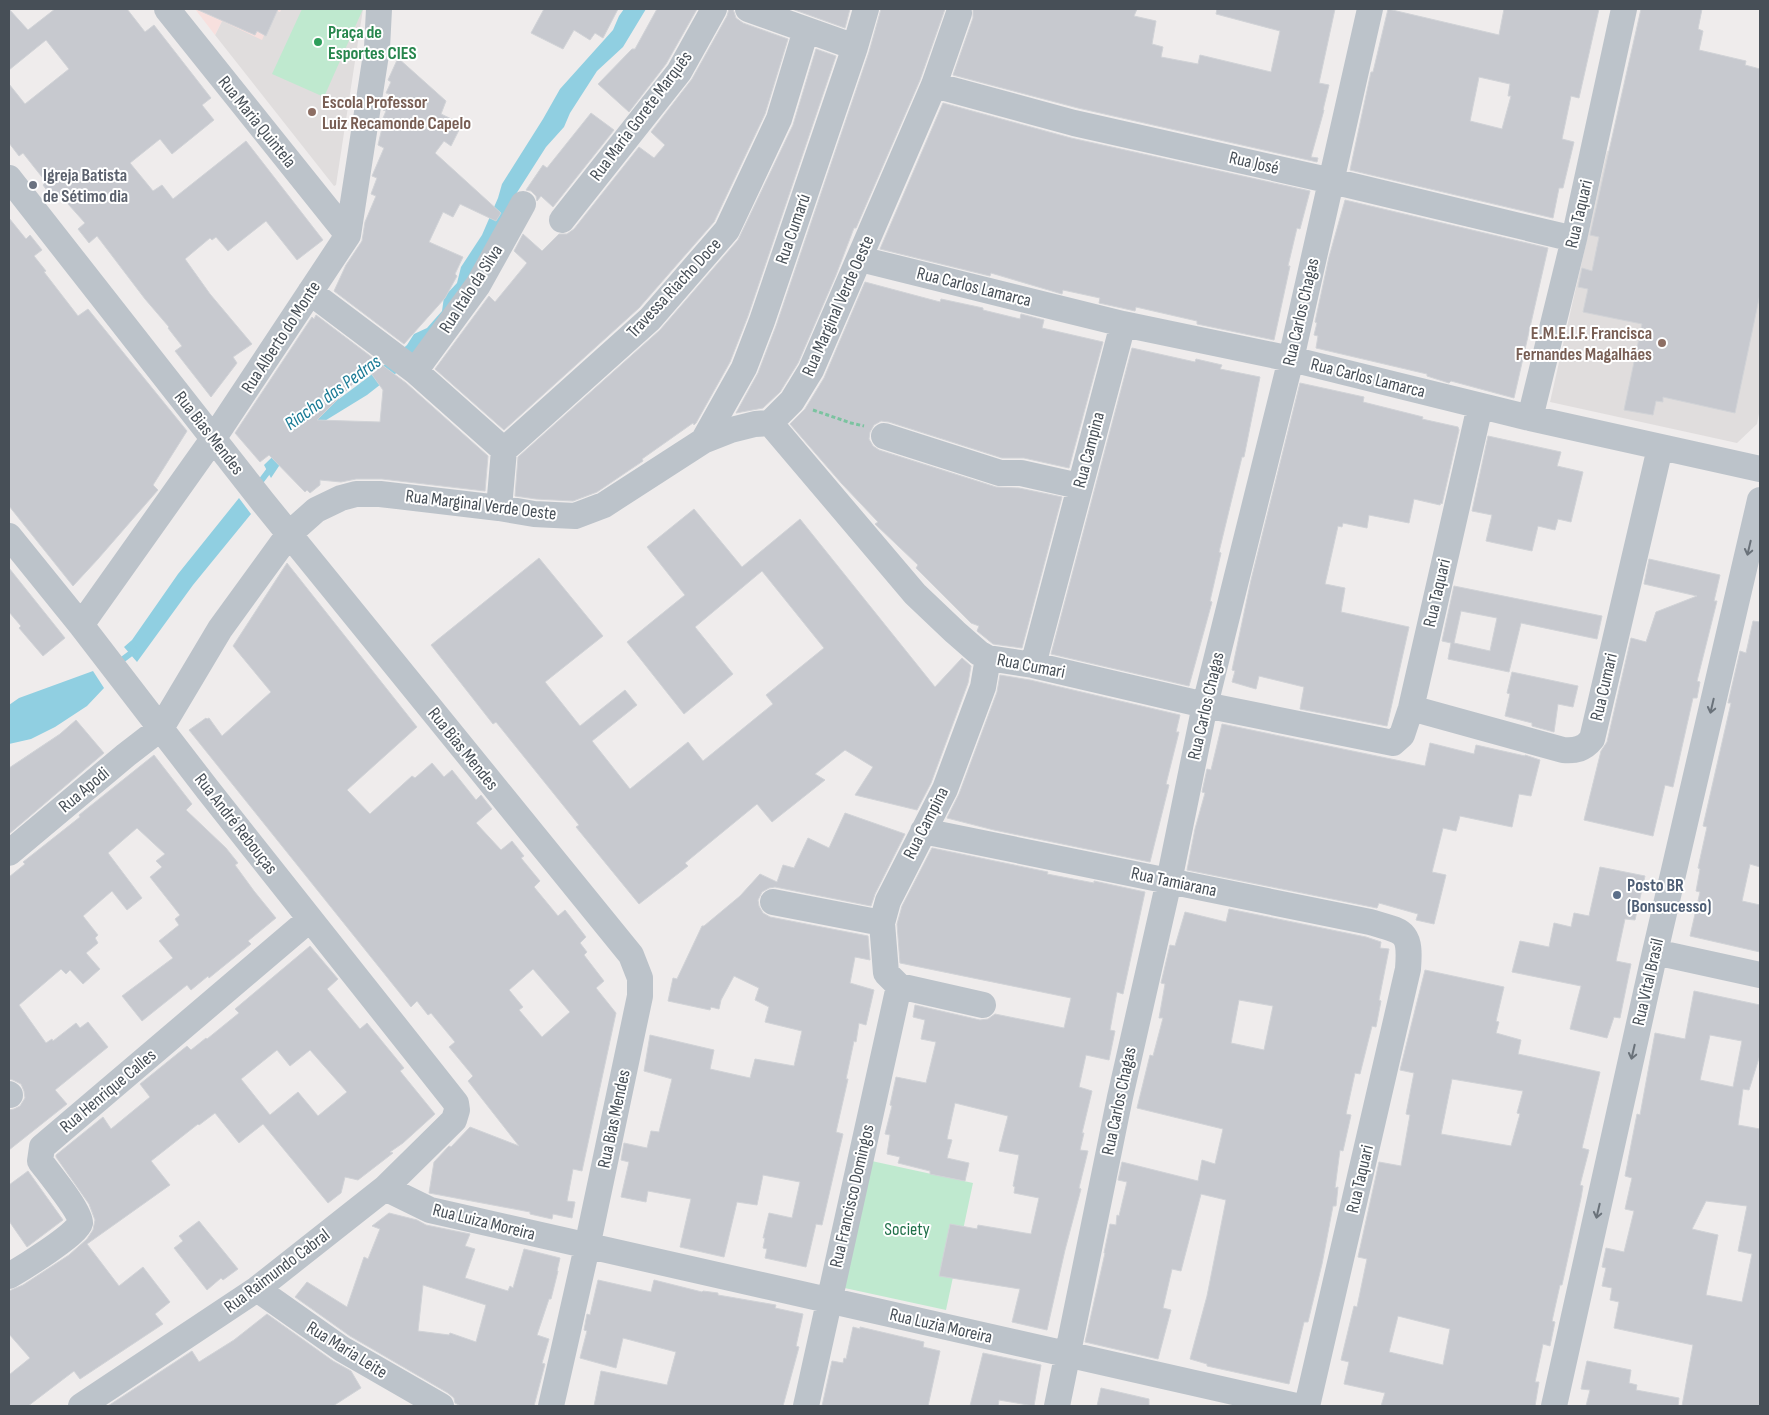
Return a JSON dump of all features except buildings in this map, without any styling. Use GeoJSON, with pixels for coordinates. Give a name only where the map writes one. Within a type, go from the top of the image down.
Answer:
{"type":"FeatureCollection","features":[{"type":"Feature","properties":{"kind":"street","name":"Rua Maria Quintela"},"geometry":{"type":"LineString","coordinates":[[167,9],[348,235]]}},
{"type":"Feature","properties":{"kind":"street","name":"Rua Alberto do Monte"},"geometry":{"type":"LineString","coordinates":[[81,625],[213,439],[348,235],[377,48],[379,9]]}},
{"type":"Feature","properties":{"kind":"street","name":"Rua Maria Gorete Marquês"},"geometry":{"type":"LineString","coordinates":[[562,220],[679,72],[714,9]]}},
{"type":"Feature","properties":{"kind":"street"},"geometry":{"type":"LineString","coordinates":[[748,9],[855,47]]}},
{"type":"Feature","properties":{"kind":"street","name":"Rua Cumarú"},"geometry":{"type":"LineString","coordinates":[[702,441],[744,368],[755,340],[855,47],[866,9]]}},
{"type":"Feature","properties":{"kind":"street","name":"Rua Carlos Chagas"},"geometry":{"type":"LineString","coordinates":[[1057,1406],[1120,1097],[1169,881],[1205,705],[1291,359],[1370,9]]}},
{"type":"Feature","properties":{"kind":"street","name":"Rua Taquari"},"geometry":{"type":"LineString","coordinates":[[1530,418],[1574,239],[1624,9]]}},
{"type":"Feature","properties":{"kind":"street","name":"Rua Marginal Verde Oeste"},"geometry":{"type":"LineString","coordinates":[[161,728],[220,629],[289,534],[316,510],[356,494],[380,494],[534,514],[575,516],[604,505],[702,441],[731,430],[755,424],[770,423],[792,401],[811,370],[934,85],[959,13]]}},
{"type":"Feature","properties":{"kind":"street","name":"Travessa Riacho Doce"},"geometry":{"type":"LineString","coordinates":[[504,450],[650,319],[727,230],[779,119],[806,30]]}},
{"type":"Feature","properties":{"kind":"street","name":"Rua José"},"geometry":{"type":"LineString","coordinates":[[934,85],[1074,123],[1332,181],[1574,239]]}},
{"type":"Feature","properties":{"kind":"street","name":"Rua Bias Mendes"},"geometry":{"type":"LineString","coordinates":[[9,178],[289,534],[631,955],[640,978],[640,996],[551,1406]]}},
{"type":"Feature","properties":{"kind":"street","name":"Rua Italo da Silva"},"geometry":{"type":"LineString","coordinates":[[404,363],[478,286],[523,204]]}},
{"type":"Feature","properties":{"kind":"street","name":"Rua Carlos Lamarca"},"geometry":{"type":"LineString","coordinates":[[860,259],[1123,324],[1291,359],[1530,418],[1760,470]]}},
{"type":"Feature","properties":{"kind":"street"},"geometry":{"type":"LineString","coordinates":[[310,292],[404,363],[504,450],[499,508]]}},
{"type":"Feature","properties":{"kind":"street","name":"Rua Campina"},"geometry":{"type":"LineString","coordinates":[[1033,665],[1123,324]]}},
{"type":"Feature","properties":{"kind":"street","name":"Rua Taquari"},"geometry":{"type":"LineString","coordinates":[[1388,742],[1393,742],[1402,735],[1411,708],[1480,406]]}},
{"type":"Feature","properties":{"kind":"street","name":"Rua Cumari"},"geometry":{"type":"LineString","coordinates":[[770,423],[915,594],[978,653],[988,658],[1033,665],[1205,705],[1388,742]]}},
{"type":"Feature","properties":{"kind":"street"},"geometry":{"type":"LineString","coordinates":[[884,436],[1000,473],[1021,473],[1079,486]]}},
{"type":"Feature","properties":{"kind":"street","name":"Rua Cumari"},"geometry":{"type":"LineString","coordinates":[[1411,708],[1563,750],[1578,750],[1587,745],[1592,739],[1660,448]]}},
{"type":"Feature","properties":{"kind":"street","name":"Rua Vital Brasil"},"geometry":{"type":"LineString","coordinates":[[1554,1406],[1655,952],[1760,500]]}},
{"type":"Feature","properties":{"kind":"street","name":"Rua André Rebouças"},"geometry":{"type":"LineString","coordinates":[[9,536],[456,1103],[456,1115]]}},
{"type":"Feature","properties":{"kind":"street","name":"Rua Campina"},"geometry":{"type":"LineString","coordinates":[[899,986],[886,973],[882,923],[888,900],[945,789],[983,687],[988,658]]}},
{"type":"Feature","properties":{"kind":"street","name":"Rua Apodi"},"geometry":{"type":"LineString","coordinates":[[9,853],[161,728]]}},
{"type":"Feature","properties":{"kind":"street","name":"Rua Tamiarana"},"geometry":{"type":"LineString","coordinates":[[923,831],[1370,922],[1400,931],[1407,938],[1410,952]]}},
{"type":"Feature","properties":{"kind":"street"},"geometry":{"type":"LineString","coordinates":[[773,902],[882,923]]}},
{"type":"Feature","properties":{"kind":"street","name":"Rua Henrique Calles"},"geometry":{"type":"LineString","coordinates":[[9,1276],[34,1261],[74,1232],[80,1223],[79,1216],[74,1207],[40,1161],[42,1147],[310,919]]}},
{"type":"Feature","properties":{"kind":"street","name":"Rua Taquari"},"geometry":{"type":"LineString","coordinates":[[1307,1406],[1408,969],[1410,952]]}},
{"type":"Feature","properties":{"kind":"street"},"geometry":{"type":"LineString","coordinates":[[1655,952],[1760,976]]}},
{"type":"Feature","properties":{"kind":"street"},"geometry":{"type":"LineString","coordinates":[[899,986],[983,1005]]}},
{"type":"Feature","properties":{"kind":"street","name":"Rua Francisco Domingos"},"geometry":{"type":"LineString","coordinates":[[806,1406],[899,986]]}},
{"type":"Feature","properties":{"kind":"street","name":"Rua Raimundo Cabral"},"geometry":{"type":"LineString","coordinates":[[81,1406],[257,1289],[384,1188],[454,1120],[456,1115]]}},
{"type":"Feature","properties":{"kind":"street","name":"Rua Luiza Moreira"},"geometry":{"type":"LineString","coordinates":[[384,1188],[430,1210],[587,1247]]}},
{"type":"Feature","properties":{"kind":"street","name":"Rua Luzia Moreira"},"geometry":{"type":"LineString","coordinates":[[587,1247],[1296,1406]]}},
{"type":"Feature","properties":{"kind":"street","name":"Rua Maria Leite"},"geometry":{"type":"LineString","coordinates":[[257,1289],[342,1349],[441,1406]]}},
{"type":"Feature","properties":{"kind":"path"},"geometry":{"type":"LineString","coordinates":[[792,401],[851,424],[861,425],[884,436]]}},
{"type":"Feature","properties":{"kind":"shaded area"},"geometry":{"type":"Polygon","coordinates":[[[195,9],[281,9],[280,12],[275,10],[262,40],[222,21],[215,35],[195,9]]]}},
{"type":"Feature","properties":{"kind":"shaded area","name":"Escola Professor Luiz Recamonde Capelo"},"geometry":{"type":"Polygon","coordinates":[[[281,9],[363,9],[336,185],[334,186],[215,35],[222,21],[276,10],[280,12],[281,9]]]}},
{"type":"Feature","properties":{"kind":"shaded area","name":"E.M.E.I.F. Francisca Fernandes Magalhães"},"geometry":{"type":"Polygon","coordinates":[[[1607,151],[1709,171],[1688,265],[1760,283],[1760,408],[1757,424],[1737,443],[1550,402],[1607,151]]]}},
{"type":"Feature","properties":{"kind":"green space","name":"Praça de Esportes CIES"},"geometry":{"type":"Polygon","coordinates":[[[302,9],[363,9],[324,97],[272,74],[302,9]]]}},
{"type":"Feature","properties":{"kind":"green space","name":"Society"},"geometry":{"type":"Polygon","coordinates":[[[867,1160],[973,1183],[946,1310],[840,1287],[867,1160]]]}},
{"type":"Feature","properties":{"kind":"water"},"geometry":{"type":"Polygon","coordinates":[[[624,9],[646,9],[623,47],[597,71],[570,113],[564,127],[546,147],[509,205],[504,229],[408,366],[367,395],[323,422],[285,457],[271,478],[264,465],[330,401],[339,399],[383,366],[407,345],[414,334],[427,328],[442,311],[444,297],[457,283],[461,267],[482,235],[502,184],[560,89],[613,30],[624,9]]]}},
{"type":"Feature","properties":{"kind":"water"},"geometry":{"type":"Polygon","coordinates":[[[239,498],[251,514],[193,585],[137,662],[124,647],[132,640],[178,574],[239,498]]]}},
{"type":"Feature","properties":{"kind":"water"},"geometry":{"type":"Polygon","coordinates":[[[93,671],[104,688],[87,706],[55,727],[31,739],[9,744],[9,705],[19,698],[93,671]]]}},
{"type":"Feature","properties":{"kind":"waterway","name":"Riacho das Pedras"},"geometry":{"type":"LineString","coordinates":[[258,485],[273,465]]}},
{"type":"Feature","properties":{"kind":"waterway","name":"Riacho das Pedras"},"geometry":{"type":"LineString","coordinates":[[118,663],[134,649]]}},
{"type":"Feature","properties":{"kind":"place","name":"Praça de Esportes CIES"},"geometry":{"type":"Point","coordinates":[318,42]}},
{"type":"Feature","properties":{"kind":"place","name":"Escola Professor Luiz Recamonde Capelo"},"geometry":{"type":"Point","coordinates":[312,112]}},
{"type":"Feature","properties":{"kind":"place","name":"Igreja Batista de Sétimo dia"},"geometry":{"type":"Point","coordinates":[33,185]}},
{"type":"Feature","properties":{"kind":"place","name":"E.M.E.I.F. Francisca Fernandes Magalhães"},"geometry":{"type":"Point","coordinates":[1662,343]}},
{"type":"Feature","properties":{"kind":"place","name":"Posto BR (Bonsucesso)"},"geometry":{"type":"Point","coordinates":[1617,895]}}]}
